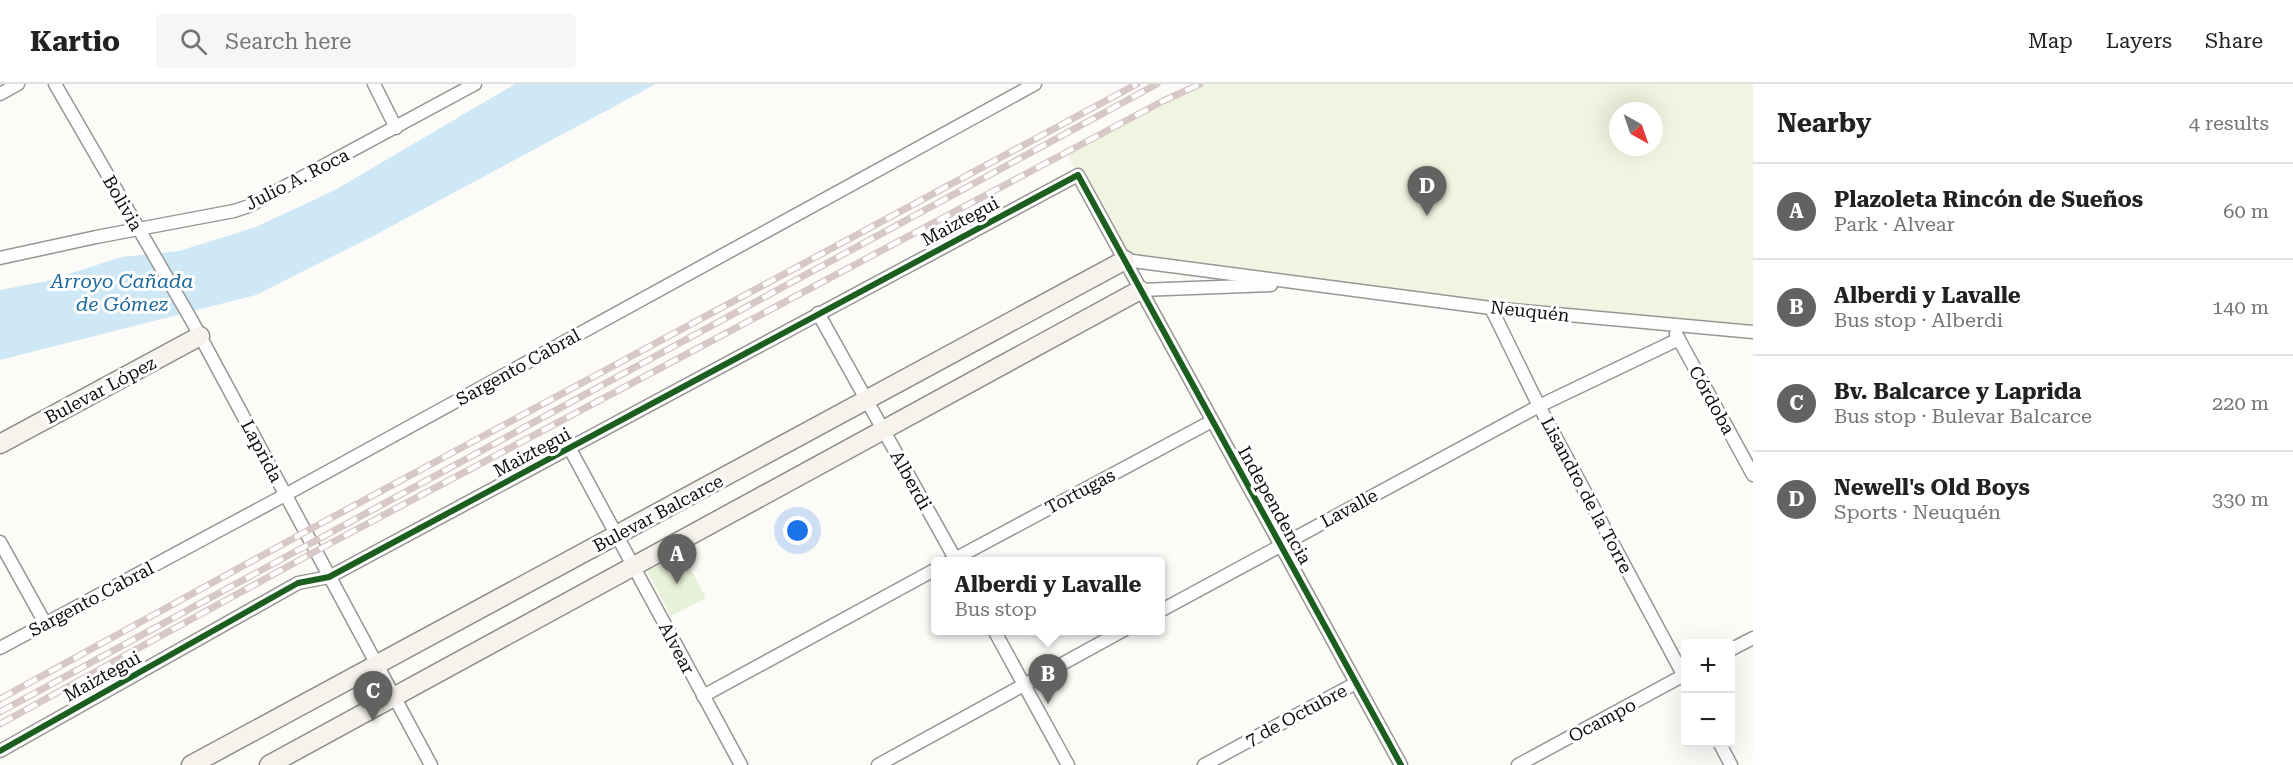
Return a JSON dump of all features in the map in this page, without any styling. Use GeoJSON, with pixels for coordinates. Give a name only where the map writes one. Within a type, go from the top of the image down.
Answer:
{"type":"FeatureCollection","features":[{"type":"Feature","properties":{"kind":"main road","name":"Bulevar Balcarce"},"geometry":{"type":"LineString","coordinates":[[192,765],[615,533],[1125,259]]}},
{"type":"Feature","properties":{"kind":"main road","name":"Bulevar Balcarce"},"geometry":{"type":"LineString","coordinates":[[269,765],[1140,290]]}},
{"type":"Feature","properties":{"kind":"main road","name":"Bulevar López"},"geometry":{"type":"LineString","coordinates":[[0,444],[196,329]]}},
{"type":"Feature","properties":{"kind":"street"},"geometry":{"type":"LineString","coordinates":[[0,94],[18,84]]}},
{"type":"Feature","properties":{"kind":"street","name":"Bolivia"},"geometry":{"type":"LineString","coordinates":[[55,84],[196,329]]}},
{"type":"Feature","properties":{"kind":"street"},"geometry":{"type":"LineString","coordinates":[[374,84],[396,128]]}},
{"type":"Feature","properties":{"kind":"street","name":"Julio A. Roca"},"geometry":{"type":"LineString","coordinates":[[0,258],[249,206],[475,84]]}},
{"type":"Feature","properties":{"kind":"street","name":"Sargento Cabral"},"geometry":{"type":"LineString","coordinates":[[0,648],[285,495],[1031,85]]}},
{"type":"Feature","properties":{"kind":"street","name":"Independencia"},"geometry":{"type":"LineString","coordinates":[[1078,175],[1401,765]]}},
{"type":"Feature","properties":{"kind":"street","name":"Maiztegui"},"geometry":{"type":"LineString","coordinates":[[0,751],[298,583],[331,579],[818,313],[1078,175]]}},
{"type":"Feature","properties":{"kind":"street","name":"Neuquén"},"geometry":{"type":"LineString","coordinates":[[1125,259],[1491,308],[1753,332]]}},
{"type":"Feature","properties":{"kind":"street","name":"Neuquén"},"geometry":{"type":"LineString","coordinates":[[1140,290],[1308,284]]}},
{"type":"Feature","properties":{"kind":"street","name":"Lisandro de la Torre"},"geometry":{"type":"LineString","coordinates":[[1491,308],[1539,406],[1681,670]]}},
{"type":"Feature","properties":{"kind":"street","name":"Alberdi"},"geometry":{"type":"LineString","coordinates":[[818,313],[952,557]]}},
{"type":"Feature","properties":{"kind":"street","name":"Córdoba"},"geometry":{"type":"LineString","coordinates":[[1671,325],[1753,475]]}},
{"type":"Feature","properties":{"kind":"street","name":"Laprida"},"geometry":{"type":"LineString","coordinates":[[196,329],[395,697]]}},
{"type":"Feature","properties":{"kind":"street","name":"Lavalle"},"geometry":{"type":"LineString","coordinates":[[1165,608],[1539,406],[1679,339]]}},
{"type":"Feature","properties":{"kind":"street","name":"Tortugas"},"geometry":{"type":"LineString","coordinates":[[960,557],[1212,421]]}},
{"type":"Feature","properties":{"kind":"street","name":"Alvear"},"geometry":{"type":"LineString","coordinates":[[570,449],[741,765]]}},
{"type":"Feature","properties":{"kind":"street"},"geometry":{"type":"LineString","coordinates":[[0,542],[45,623]]}},
{"type":"Feature","properties":{"kind":"street"},"geometry":{"type":"LineString","coordinates":[[703,696],[931,572]]}},
{"type":"Feature","properties":{"kind":"street"},"geometry":{"type":"LineString","coordinates":[[997,635],[1068,765]]}},
{"type":"Feature","properties":{"kind":"street"},"geometry":{"type":"LineString","coordinates":[[878,765],[1115,635]]}},
{"type":"Feature","properties":{"kind":"street"},"geometry":{"type":"LineString","coordinates":[[1735,648],[1753,638]]}},
{"type":"Feature","properties":{"kind":"street","name":"Ocampo"},"geometry":{"type":"LineString","coordinates":[[1518,765],[1681,679]]}},
{"type":"Feature","properties":{"kind":"street","name":"7 de Octubre"},"geometry":{"type":"LineString","coordinates":[[1204,765],[1356,683]]}},
{"type":"Feature","properties":{"kind":"street"},"geometry":{"type":"LineString","coordinates":[[395,697],[431,765]]}},
{"type":"Feature","properties":{"kind":"street"},"geometry":{"type":"LineString","coordinates":[[1722,747],[1731,765]]}},
{"type":"Feature","properties":{"kind":"green space"},"geometry":{"type":"Polygon","coordinates":[[[1200,84],[1753,84],[1753,332],[1125,260],[1066,153],[1200,84]]]}},
{"type":"Feature","properties":{"kind":"green space"},"geometry":{"type":"Polygon","coordinates":[[[682,553],[706,598],[671,616],[647,571],[682,553]]]}},
{"type":"Feature","properties":{"kind":"water","name":"Arroyo Cañada de Gómez"},"geometry":{"type":"Polygon","coordinates":[[[515,84],[656,84],[375,235],[256,295],[0,360],[0,290],[47,281],[121,257],[179,251],[256,227],[335,190],[515,84]]]}},
{"type":"Feature","properties":{"kind":"railway"},"geometry":{"type":"LineString","coordinates":[[0,699],[1137,84]]}},
{"type":"Feature","properties":{"kind":"railway"},"geometry":{"type":"LineString","coordinates":[[0,712],[1157,84]]}},
{"type":"Feature","properties":{"kind":"railway"},"geometry":{"type":"LineString","coordinates":[[0,724],[316,551],[1163,101],[1200,84]]}},
{"type":"Feature","properties":{"kind":"cycle path"},"geometry":{"type":"LineString","coordinates":[[0,751],[298,583],[329,577],[1078,175],[1401,765]]}},
{"type":"Feature","properties":{"kind":"place","name":"Newell's Old Boys"},"geometry":{"type":"Point","coordinates":[1427,216]}},
{"type":"Feature","properties":{"kind":"place","name":"Plazoleta Rincón de Sueños"},"geometry":{"type":"Point","coordinates":[677,584]}},
{"type":"Feature","properties":{"kind":"place","name":"Alberdi y Lavalle"},"geometry":{"type":"Point","coordinates":[1048,704]}},
{"type":"Feature","properties":{"kind":"place","name":"Bv. Balcarce y Laprida"},"geometry":{"type":"Point","coordinates":[373,721]}}]}
